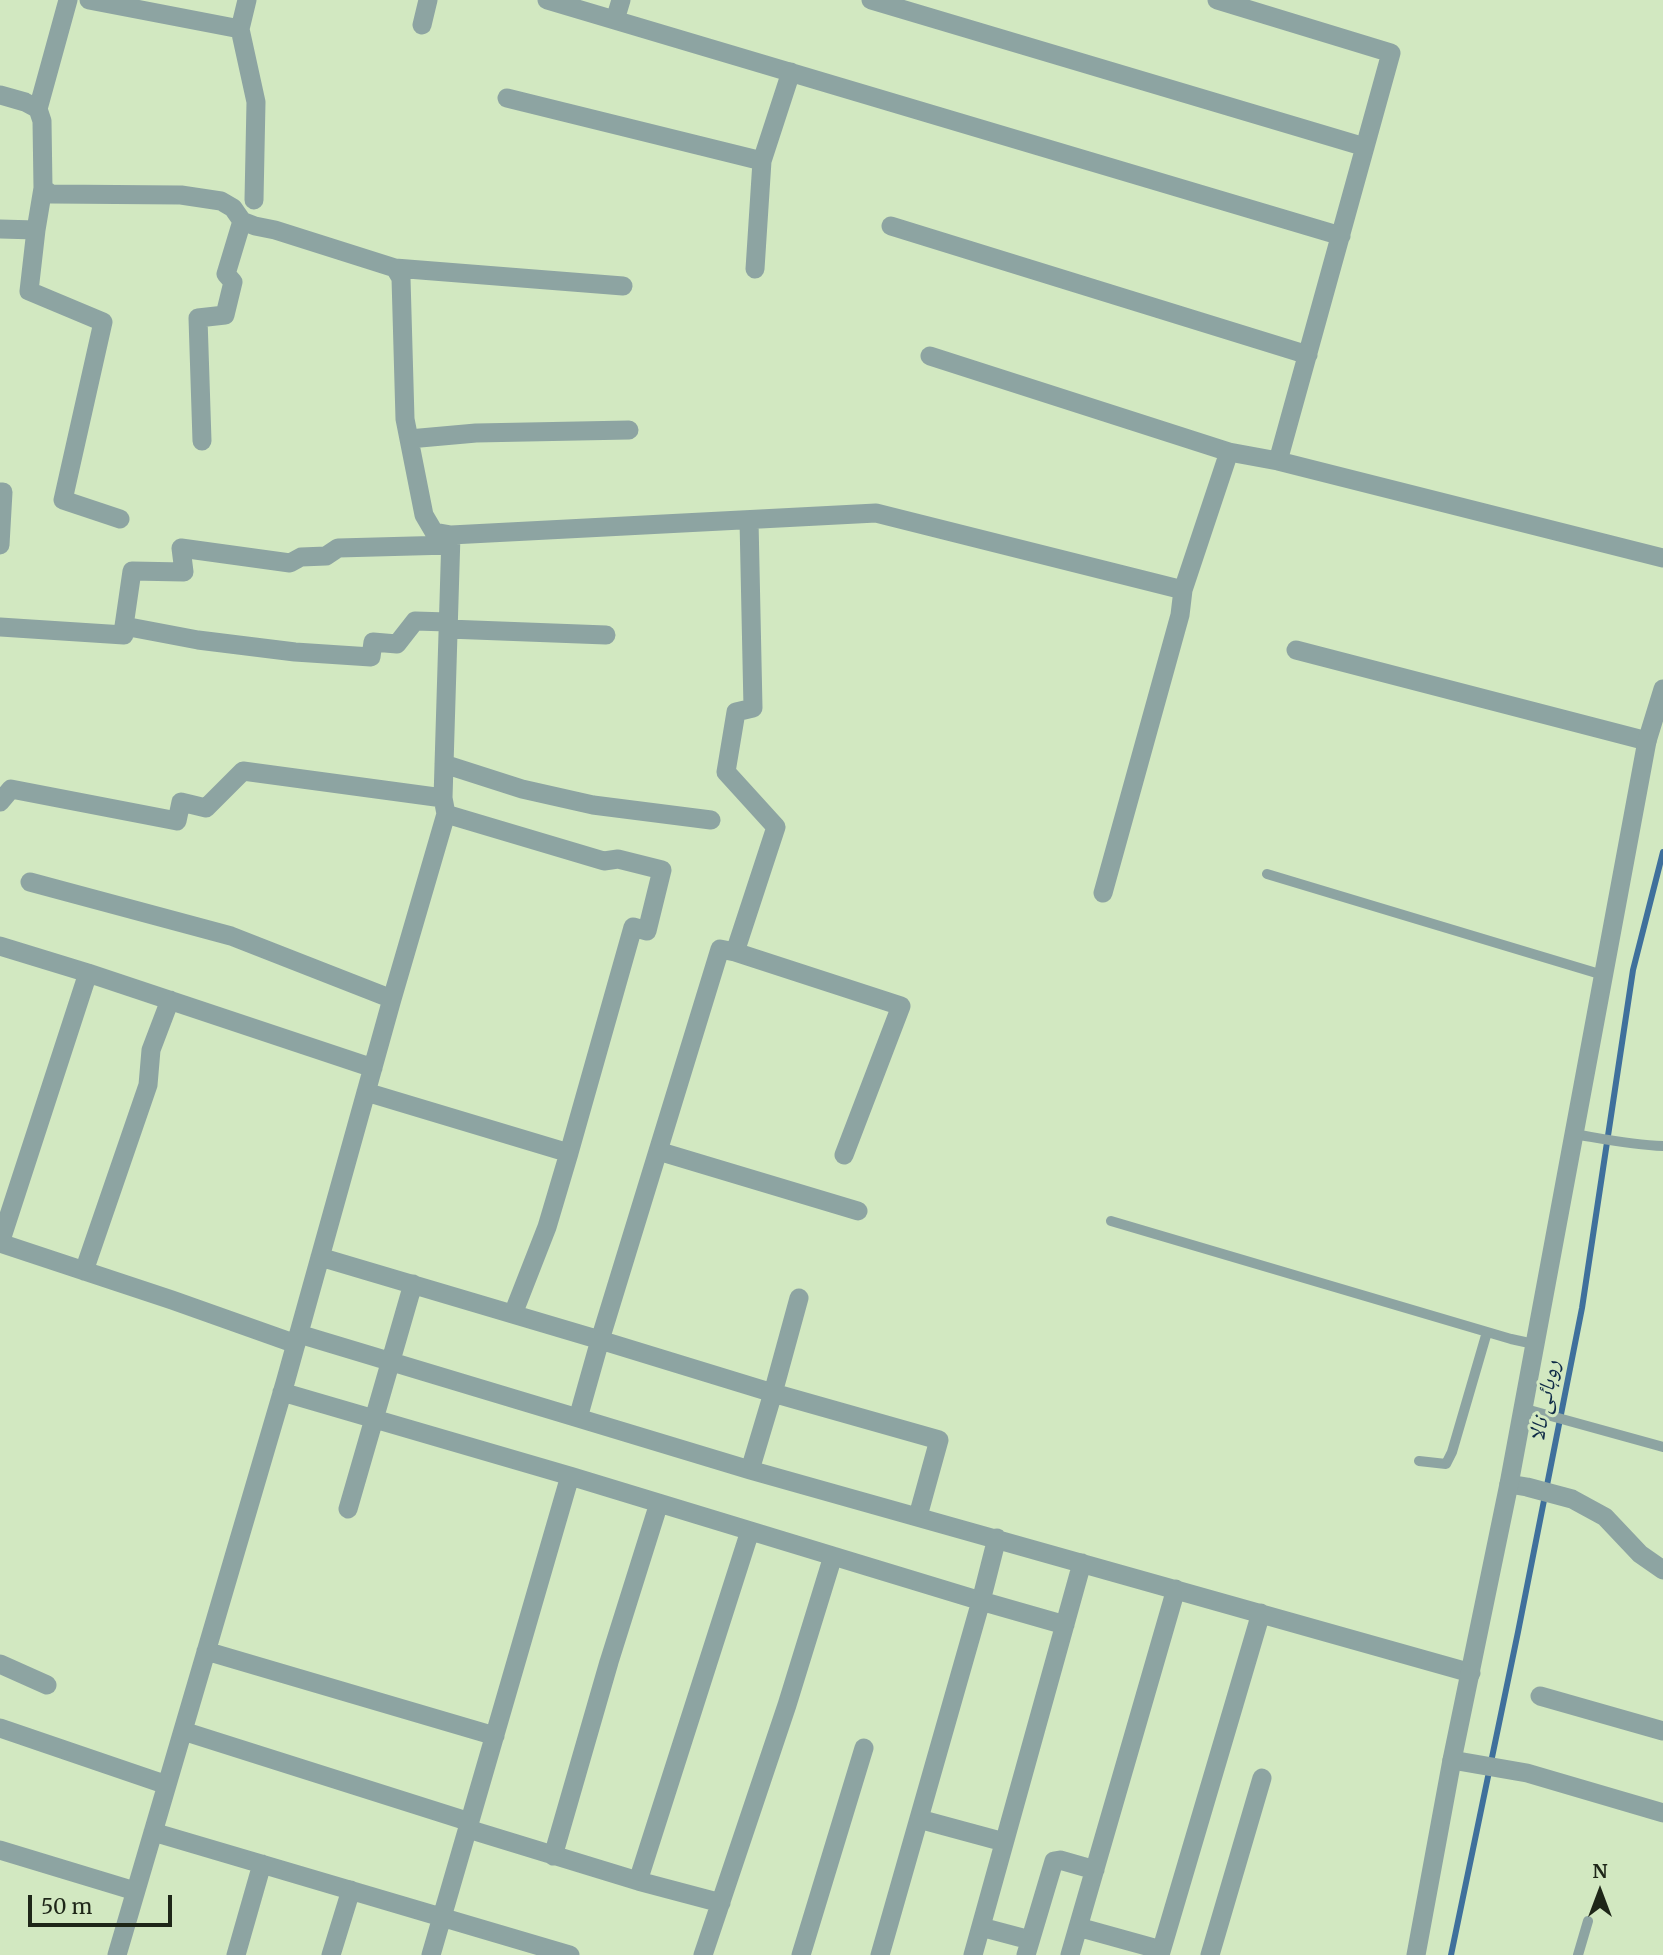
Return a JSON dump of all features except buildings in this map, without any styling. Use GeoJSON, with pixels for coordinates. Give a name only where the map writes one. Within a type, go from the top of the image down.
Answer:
{"type":"FeatureCollection","features":[{"type":"Feature","properties":{"kind":"street"},"geometry":{"type":"LineString","coordinates":[[68,0],[38,109],[42,121],[43,188],[29,291],[103,322],[64,500],[120,519]]}},
{"type":"Feature","properties":{"kind":"street"},"geometry":{"type":"LineString","coordinates":[[89,0],[240,29]]}},
{"type":"Feature","properties":{"kind":"street"},"geometry":{"type":"LineString","coordinates":[[247,0],[240,29],[256,102],[254,200]]}},
{"type":"Feature","properties":{"kind":"street"},"geometry":{"type":"LineString","coordinates":[[422,26],[428,0]]}},
{"type":"Feature","properties":{"kind":"street"},"geometry":{"type":"LineString","coordinates":[[547,0],[1341,236]]}},
{"type":"Feature","properties":{"kind":"street"},"geometry":{"type":"LineString","coordinates":[[615,20],[621,0]]}},
{"type":"Feature","properties":{"kind":"street"},"geometry":{"type":"LineString","coordinates":[[871,0],[1365,147]]}},
{"type":"Feature","properties":{"kind":"street"},"geometry":{"type":"LineString","coordinates":[[1217,0],[1391,53],[1278,461]]}},
{"type":"Feature","properties":{"kind":"street"},"geometry":{"type":"LineString","coordinates":[[755,268],[762,161],[791,72]]}},
{"type":"Feature","properties":{"kind":"street"},"geometry":{"type":"LineString","coordinates":[[0,95],[38,109]]}},
{"type":"Feature","properties":{"kind":"street"},"geometry":{"type":"LineString","coordinates":[[507,98],[762,161]]}},
{"type":"Feature","properties":{"kind":"street"},"geometry":{"type":"LineString","coordinates":[[43,188],[51,194],[181,195],[221,201],[233,208],[242,221],[394,268],[623,286]]}},
{"type":"Feature","properties":{"kind":"street"},"geometry":{"type":"LineString","coordinates":[[202,441],[198,318],[225,315],[233,282],[226,274],[242,221]]}},
{"type":"Feature","properties":{"kind":"street"},"geometry":{"type":"LineString","coordinates":[[891,226],[1308,355]]}},
{"type":"Feature","properties":{"kind":"street"},"geometry":{"type":"LineString","coordinates":[[0,229],[36,230]]}},
{"type":"Feature","properties":{"kind":"street"},"geometry":{"type":"LineString","coordinates":[[394,268],[401,278],[405,419],[424,515],[434,532],[450,540]]}},
{"type":"Feature","properties":{"kind":"street"},"geometry":{"type":"LineString","coordinates":[[930,356],[1229,452],[1278,461],[1663,558]]}},
{"type":"Feature","properties":{"kind":"street"},"geometry":{"type":"LineString","coordinates":[[409,439],[476,433],[629,430]]}},
{"type":"Feature","properties":{"kind":"street"},"geometry":{"type":"LineString","coordinates":[[1103,893],[1180,615],[1183,590],[1229,452]]}},
{"type":"Feature","properties":{"kind":"street"},"geometry":{"type":"LineString","coordinates":[[0,492],[3,492],[0,544]]}},
{"type":"Feature","properties":{"kind":"street"},"geometry":{"type":"LineString","coordinates":[[0,627],[124,635],[132,571],[184,572],[181,548],[290,562],[301,557],[326,555],[338,548],[876,513],[1183,590]]}},
{"type":"Feature","properties":{"kind":"street"},"geometry":{"type":"LineString","coordinates":[[735,952],[776,827],[726,772],[736,712],[753,708],[749,520]]}},
{"type":"Feature","properties":{"kind":"street"},"geometry":{"type":"LineString","coordinates":[[117,1955],[282,1392],[444,806],[450,540]]}},
{"type":"Feature","properties":{"kind":"street"},"geometry":{"type":"LineString","coordinates":[[124,626],[198,640],[295,652],[371,657],[373,642],[397,644],[415,621],[448,626],[607,635]]}},
{"type":"Feature","properties":{"kind":"street"},"geometry":{"type":"LineString","coordinates":[[1296,650],[1647,741]]}},
{"type":"Feature","properties":{"kind":"street"},"geometry":{"type":"LineString","coordinates":[[1416,1955],[1458,1761],[1471,1673],[1518,1485],[1534,1344],[1578,1135],[1603,975],[1647,741],[1663,689]]}},
{"type":"Feature","properties":{"kind":"street"},"geometry":{"type":"LineString","coordinates":[[444,764],[522,789],[593,805],[710,820]]}},
{"type":"Feature","properties":{"kind":"street"},"geometry":{"type":"LineString","coordinates":[[0,802],[11,789],[177,821],[181,802],[206,808],[243,771],[444,806],[604,861],[618,859],[662,870],[647,931],[633,927],[547,1227],[513,1314]]}},
{"type":"Feature","properties":{"kind":"street"},"geometry":{"type":"LineString","coordinates":[[30,882],[231,936],[392,999]]}},
{"type":"Feature","properties":{"kind":"street"},"geometry":{"type":"LineString","coordinates":[[0,946],[373,1068]]}},
{"type":"Feature","properties":{"kind":"street"},"geometry":{"type":"LineString","coordinates":[[578,1418],[720,949],[901,1006],[844,1155]]}},
{"type":"Feature","properties":{"kind":"street"},"geometry":{"type":"LineString","coordinates":[[88,973],[0,1243],[297,1339],[390,1362],[750,1470],[1471,1673]]}},
{"type":"Feature","properties":{"kind":"street"},"geometry":{"type":"LineString","coordinates":[[84,1271],[148,1085],[151,1050],[170,1000]]}},
{"type":"Feature","properties":{"kind":"street"},"geometry":{"type":"LineString","coordinates":[[366,1092],[569,1153]]}},
{"type":"Feature","properties":{"kind":"street"},"geometry":{"type":"LineString","coordinates":[[658,1151],[858,1211]]}},
{"type":"Feature","properties":{"kind":"street"},"geometry":{"type":"LineString","coordinates":[[320,1257],[939,1440],[918,1516]]}},
{"type":"Feature","properties":{"kind":"street"},"geometry":{"type":"LineString","coordinates":[[348,1509],[413,1284]]}},
{"type":"Feature","properties":{"kind":"street"},"geometry":{"type":"LineString","coordinates":[[750,1470],[799,1298]]}},
{"type":"Feature","properties":{"kind":"street"},"geometry":{"type":"LineString","coordinates":[[282,1392],[1065,1625]]}},
{"type":"Feature","properties":{"kind":"street"},"geometry":{"type":"LineString","coordinates":[[431,1955],[570,1476]]}},
{"type":"Feature","properties":{"kind":"street"},"geometry":{"type":"LineString","coordinates":[[1518,1485],[1572,1499],[1605,1517],[1640,1554],[1663,1570]]}},
{"type":"Feature","properties":{"kind":"street"},"geometry":{"type":"LineString","coordinates":[[554,1856],[659,1503]]}},
{"type":"Feature","properties":{"kind":"street"},"geometry":{"type":"LineString","coordinates":[[638,1881],[750,1531]]}},
{"type":"Feature","properties":{"kind":"street"},"geometry":{"type":"LineString","coordinates":[[880,1955],[982,1601],[997,1538]]}},
{"type":"Feature","properties":{"kind":"street"},"geometry":{"type":"LineString","coordinates":[[704,1955],[834,1556]]}},
{"type":"Feature","properties":{"kind":"street"},"geometry":{"type":"LineString","coordinates":[[973,1955],[1082,1563]]}},
{"type":"Feature","properties":{"kind":"street"},"geometry":{"type":"LineString","coordinates":[[1070,1955],[1176,1589]]}},
{"type":"Feature","properties":{"kind":"street"},"geometry":{"type":"LineString","coordinates":[[1078,1927],[1161,1953],[1261,1613]]}},
{"type":"Feature","properties":{"kind":"street"},"geometry":{"type":"LineString","coordinates":[[206,1651],[495,1736]]}},
{"type":"Feature","properties":{"kind":"street"},"geometry":{"type":"LineString","coordinates":[[0,1664],[47,1685]]}},
{"type":"Feature","properties":{"kind":"street"},"geometry":{"type":"LineString","coordinates":[[1540,1696],[1663,1731]]}},
{"type":"Feature","properties":{"kind":"street"},"geometry":{"type":"LineString","coordinates":[[0,1728],[167,1785]]}},
{"type":"Feature","properties":{"kind":"street"},"geometry":{"type":"LineString","coordinates":[[183,1731],[469,1825],[554,1856],[721,1903]]}},
{"type":"Feature","properties":{"kind":"street"},"geometry":{"type":"LineString","coordinates":[[801,1955],[864,1748]]}},
{"type":"Feature","properties":{"kind":"street"},"geometry":{"type":"LineString","coordinates":[[1458,1761],[1527,1773],[1663,1813]]}},
{"type":"Feature","properties":{"kind":"street"},"geometry":{"type":"LineString","coordinates":[[1210,1955],[1262,1778]]}},
{"type":"Feature","properties":{"kind":"street"},"geometry":{"type":"LineString","coordinates":[[919,1819],[1004,1842]]}},
{"type":"Feature","properties":{"kind":"street"},"geometry":{"type":"LineString","coordinates":[[153,1832],[443,1917],[527,1949],[570,1955]]}},
{"type":"Feature","properties":{"kind":"street"},"geometry":{"type":"LineString","coordinates":[[0,1850],[135,1891]]}},
{"type":"Feature","properties":{"kind":"street"},"geometry":{"type":"LineString","coordinates":[[981,1927],[1028,1947],[1054,1861],[1060,1860],[1095,1870]]}},
{"type":"Feature","properties":{"kind":"street"},"geometry":{"type":"LineString","coordinates":[[236,1955],[262,1864]]}},
{"type":"Feature","properties":{"kind":"street"},"geometry":{"type":"LineString","coordinates":[[331,1955],[351,1891]]}},
{"type":"Feature","properties":{"kind":"lane"},"geometry":{"type":"LineString","coordinates":[[1267,874],[1603,975]]}},
{"type":"Feature","properties":{"kind":"lane"},"geometry":{"type":"LineString","coordinates":[[1578,1135],[1634,1145],[1663,1146]]}},
{"type":"Feature","properties":{"kind":"lane"},"geometry":{"type":"LineString","coordinates":[[1111,1221],[1534,1344]]}},
{"type":"Feature","properties":{"kind":"lane"},"geometry":{"type":"LineString","coordinates":[[1419,1461],[1446,1464],[1452,1452],[1486,1332]]}},
{"type":"Feature","properties":{"kind":"lane"},"geometry":{"type":"LineString","coordinates":[[1527,1410],[1663,1447]]}},
{"type":"Feature","properties":{"kind":"lane"},"geometry":{"type":"LineString","coordinates":[[1578,1955],[1588,1921]]}},
{"type":"Feature","properties":{"kind":"waterway","name":"روہائی نالا"},"geometry":{"type":"LineString","coordinates":[[1451,1955],[1582,1308],[1633,970],[1663,852]]}}]}
